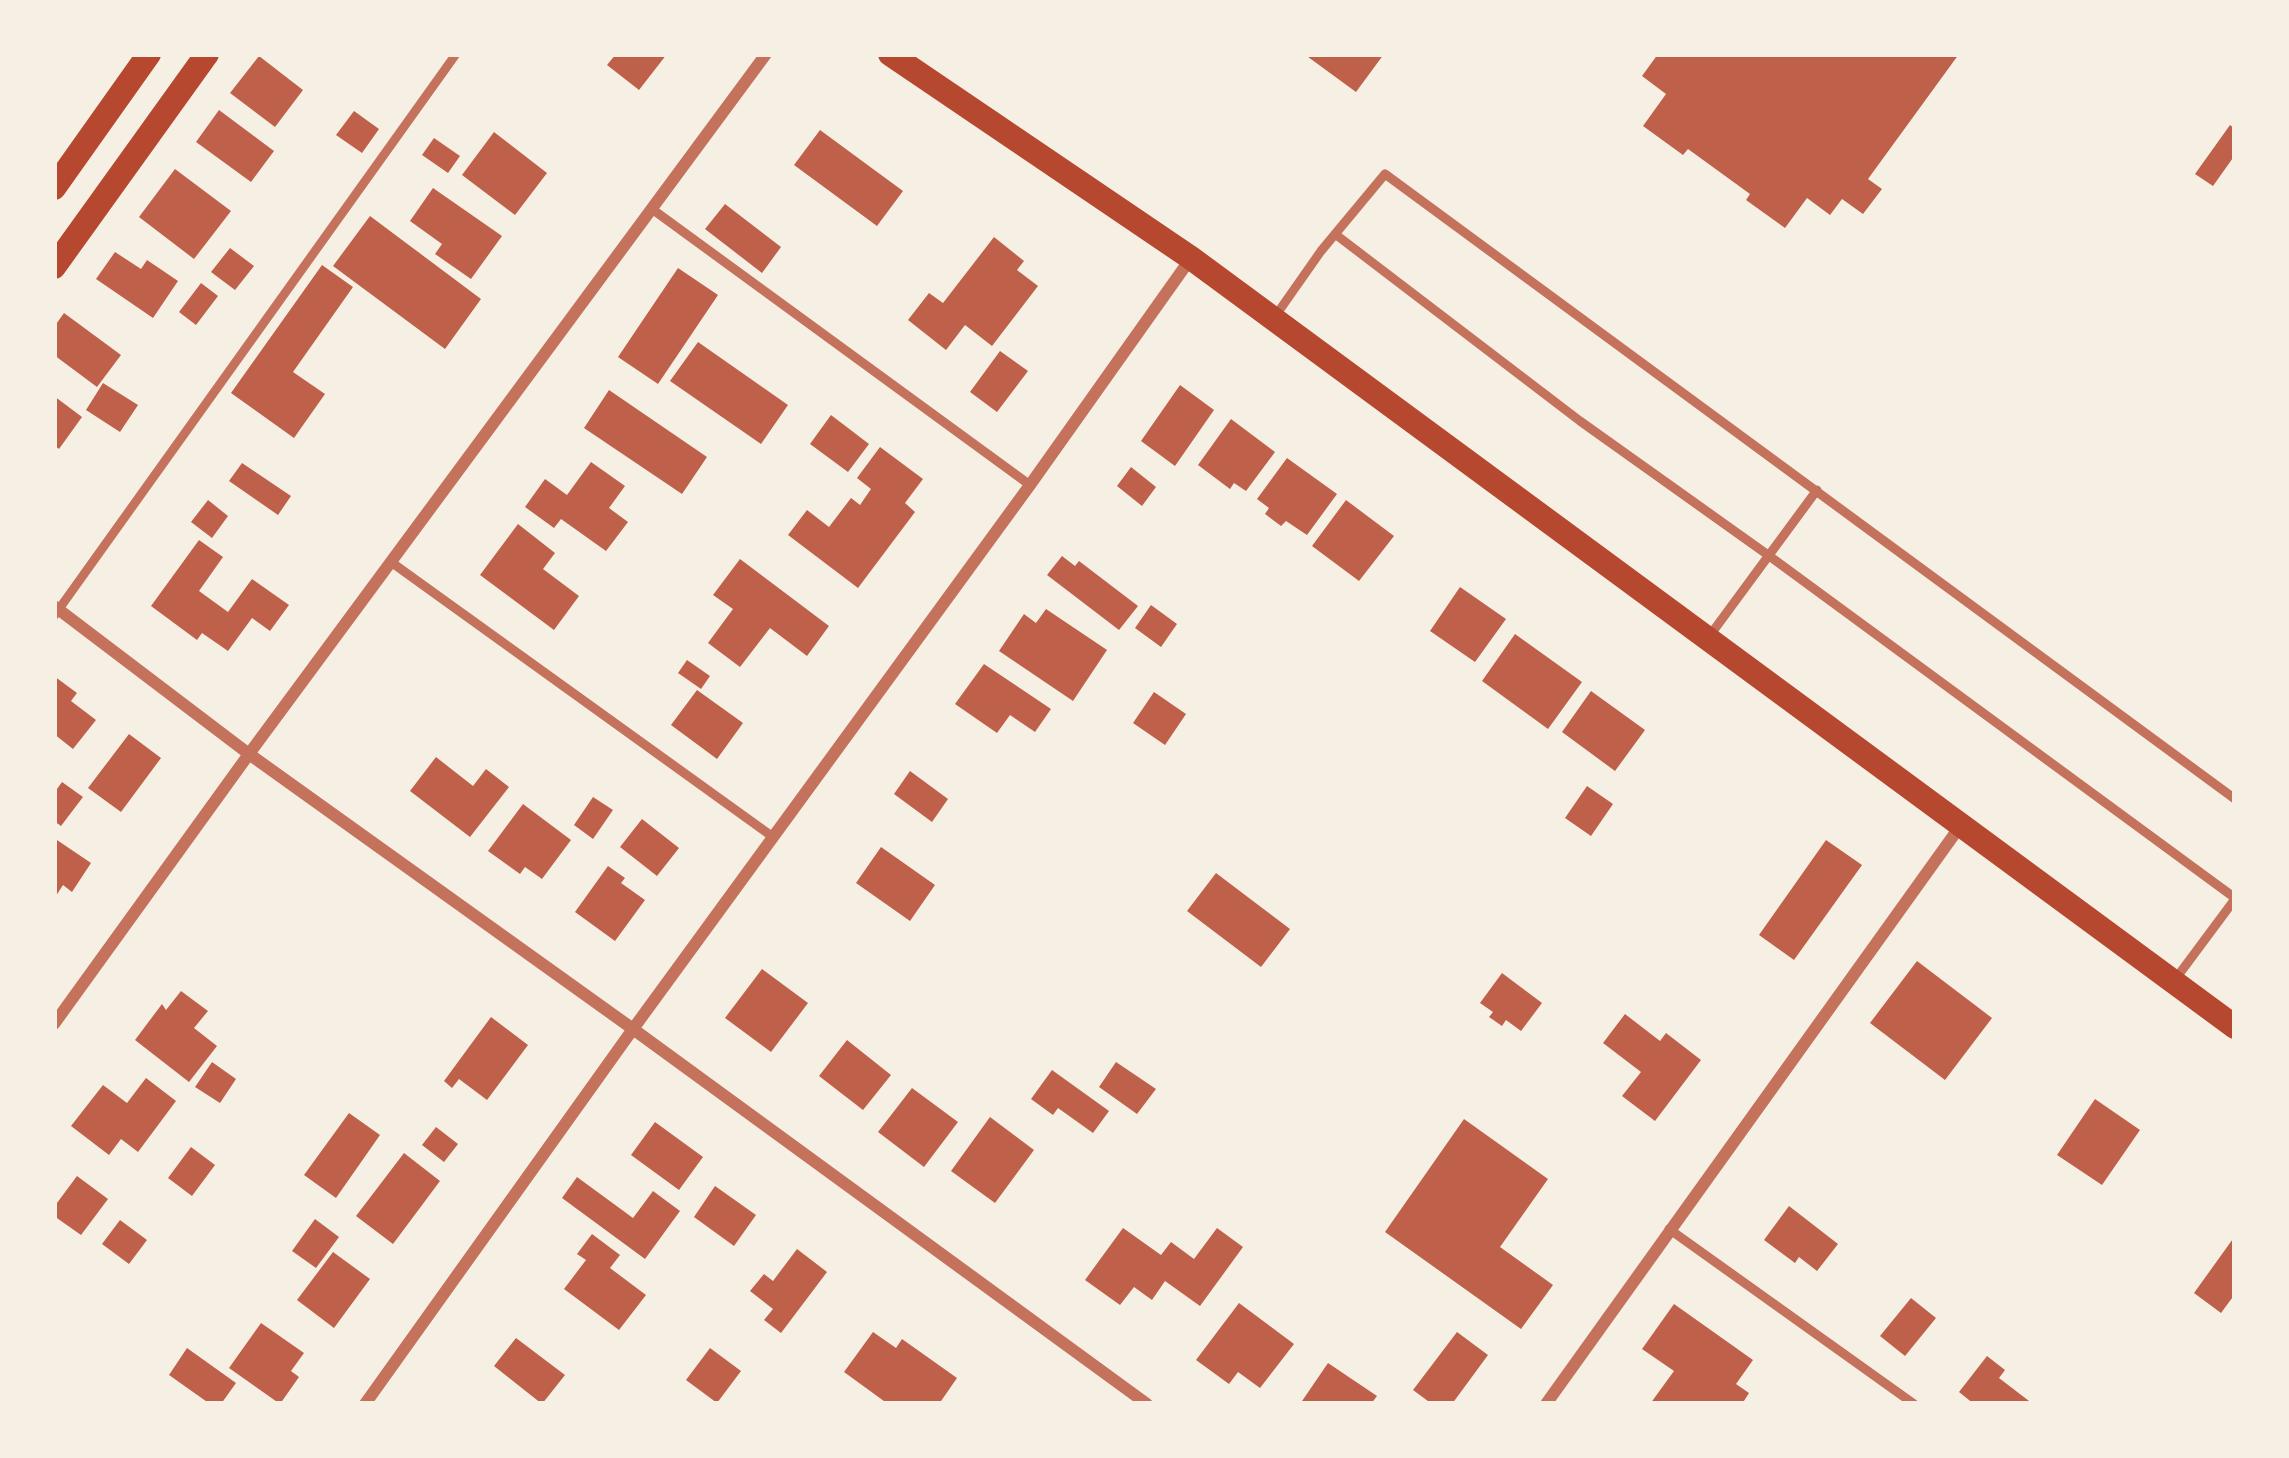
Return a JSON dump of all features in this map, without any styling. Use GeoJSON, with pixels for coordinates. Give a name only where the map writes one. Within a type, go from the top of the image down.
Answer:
{"type":"FeatureCollection","features":[{"type":"Feature","properties":{"kind":"main road"},"geometry":{"type":"LineString","coordinates":[[54,188],[149,54]]}},
{"type":"Feature","properties":{"kind":"main road"},"geometry":{"type":"LineString","coordinates":[[54,267],[207,54]]}},
{"type":"Feature","properties":{"kind":"main road"},"geometry":{"type":"LineString","coordinates":[[890,54],[1191,258],[2235,1027]]}},
{"type":"Feature","properties":{"kind":"street"},"geometry":{"type":"LineString","coordinates":[[54,1024],[766,54]]}},
{"type":"Feature","properties":{"kind":"street"},"geometry":{"type":"LineString","coordinates":[[365,1404],[1191,258]]}},
{"type":"Feature","properties":{"kind":"street"},"geometry":{"type":"LineString","coordinates":[[56,611],[1147,1404]]}},
{"type":"Feature","properties":{"kind":"street"},"geometry":{"type":"LineString","coordinates":[[1546,1404],[1960,825]]}},
{"type":"Feature","properties":{"kind":"lane"},"geometry":{"type":"LineString","coordinates":[[56,611],[455,54]]}},
{"type":"Feature","properties":{"kind":"lane"},"geometry":{"type":"LineString","coordinates":[[1273,318],[1384,174],[2235,799]]}},
{"type":"Feature","properties":{"kind":"lane"},"geometry":{"type":"LineString","coordinates":[[652,209],[1030,485]]}},
{"type":"Feature","properties":{"kind":"lane"},"geometry":{"type":"LineString","coordinates":[[1335,234],[1580,421],[2235,898],[2174,982]]}},
{"type":"Feature","properties":{"kind":"lane"},"geometry":{"type":"LineString","coordinates":[[1708,638],[1817,490]]}},
{"type":"Feature","properties":{"kind":"lane"},"geometry":{"type":"LineString","coordinates":[[391,562],[772,837]]}},
{"type":"Feature","properties":{"kind":"lane"},"geometry":{"type":"LineString","coordinates":[[1670,1228],[1914,1404]]}},
{"type":"Feature","properties":{"kind":"building"},"geometry":{"type":"Polygon","coordinates":[[[616,54],[667,54],[639,90],[607,65],[616,54]]]}},
{"type":"Feature","properties":{"kind":"building"},"geometry":{"type":"Polygon","coordinates":[[[1304,54],[1384,54],[1356,92],[1304,54]]]}},
{"type":"Feature","properties":{"kind":"building"},"geometry":{"type":"Polygon","coordinates":[[[1658,54],[1959,54],[1868,179],[1882,189],[1863,214],[1842,199],[1830,215],[1807,198],[1785,228],[1746,200],[1750,194],[1688,149],[1683,155],[1643,126],[1666,94],[1642,76],[1658,54]]]}},
{"type":"Feature","properties":{"kind":"building"},"geometry":{"type":"Polygon","coordinates":[[[259,56],[303,90],[275,127],[230,93],[259,56]]]}},
{"type":"Feature","properties":{"kind":"building"},"geometry":{"type":"Polygon","coordinates":[[[219,110],[274,151],[251,182],[196,142],[219,110]]]}},
{"type":"Feature","properties":{"kind":"building"},"geometry":{"type":"Polygon","coordinates":[[[354,111],[379,129],[362,153],[336,135],[354,111]]]}},
{"type":"Feature","properties":{"kind":"building"},"geometry":{"type":"Polygon","coordinates":[[[2230,125],[2235,129],[2235,155],[2213,186],[2195,174],[2230,125]]]}},
{"type":"Feature","properties":{"kind":"building"},"geometry":{"type":"Polygon","coordinates":[[[820,130],[903,191],[877,226],[794,165],[820,130]]]}},
{"type":"Feature","properties":{"kind":"building"},"geometry":{"type":"Polygon","coordinates":[[[494,132],[547,173],[515,215],[462,175],[494,132]]]}},
{"type":"Feature","properties":{"kind":"building"},"geometry":{"type":"Polygon","coordinates":[[[434,138],[460,156],[448,173],[422,155],[434,138]]]}},
{"type":"Feature","properties":{"kind":"building"},"geometry":{"type":"Polygon","coordinates":[[[175,169],[231,211],[194,259],[139,217],[175,169]]]}},
{"type":"Feature","properties":{"kind":"building"},"geometry":{"type":"Polygon","coordinates":[[[433,188],[502,236],[471,279],[435,254],[442,244],[410,221],[433,188]]]}},
{"type":"Feature","properties":{"kind":"building"},"geometry":{"type":"Polygon","coordinates":[[[725,204],[781,247],[762,273],[705,229],[725,204]]]}},
{"type":"Feature","properties":{"kind":"building"},"geometry":{"type":"Polygon","coordinates":[[[370,216],[481,299],[445,349],[333,266],[370,216]]]}},
{"type":"Feature","properties":{"kind":"building"},"geometry":{"type":"Polygon","coordinates":[[[994,237],[1024,261],[1017,270],[1038,286],[992,346],[965,325],[946,350],[908,320],[929,293],[943,303],[994,237]]]}},
{"type":"Feature","properties":{"kind":"building"},"geometry":{"type":"Polygon","coordinates":[[[230,248],[254,266],[235,290],[211,272],[230,248]]]}},
{"type":"Feature","properties":{"kind":"building"},"geometry":{"type":"Polygon","coordinates":[[[115,252],[141,269],[147,260],[178,281],[153,318],[96,279],[115,252]]]}},
{"type":"Feature","properties":{"kind":"building"},"geometry":{"type":"Polygon","coordinates":[[[322,265],[353,287],[293,372],[325,394],[294,438],[231,393],[322,265]]]}},
{"type":"Feature","properties":{"kind":"building"},"geometry":{"type":"Polygon","coordinates":[[[678,268],[718,295],[658,384],[618,357],[678,268]]]}},
{"type":"Feature","properties":{"kind":"building"},"geometry":{"type":"Polygon","coordinates":[[[201,283],[218,296],[196,325],[179,312],[201,283]]]}},
{"type":"Feature","properties":{"kind":"building"},"geometry":{"type":"Polygon","coordinates":[[[64,313],[121,355],[97,387],[54,355],[54,327],[64,313]]]}},
{"type":"Feature","properties":{"kind":"building"},"geometry":{"type":"Polygon","coordinates":[[[698,342],[788,405],[761,444],[670,381],[698,342]]]}},
{"type":"Feature","properties":{"kind":"building"},"geometry":{"type":"Polygon","coordinates":[[[1000,351],[1028,371],[997,412],[970,392],[1000,351]]]}},
{"type":"Feature","properties":{"kind":"building"},"geometry":{"type":"Polygon","coordinates":[[[103,383],[138,405],[120,432],[86,410],[103,383]]]}},
{"type":"Feature","properties":{"kind":"building"},"geometry":{"type":"Polygon","coordinates":[[[1180,385],[1214,410],[1175,466],[1141,441],[1180,385]]]}},
{"type":"Feature","properties":{"kind":"building"},"geometry":{"type":"Polygon","coordinates":[[[609,390],[707,457],[682,494],[584,428],[609,390]]]}},
{"type":"Feature","properties":{"kind":"building"},"geometry":{"type":"Polygon","coordinates":[[[54,396],[82,417],[59,449],[54,445],[54,396]]]}},
{"type":"Feature","properties":{"kind":"building"},"geometry":{"type":"Polygon","coordinates":[[[831,415],[869,444],[848,472],[810,444],[831,415]]]}},
{"type":"Feature","properties":{"kind":"building"},"geometry":{"type":"Polygon","coordinates":[[[1231,419],[1275,452],[1246,491],[1234,483],[1230,489],[1198,465],[1231,419]]]}},
{"type":"Feature","properties":{"kind":"building"},"geometry":{"type":"Polygon","coordinates":[[[880,447],[923,479],[905,503],[915,512],[858,588],[788,535],[807,510],[829,527],[851,498],[860,505],[871,489],[857,478],[880,447]]]}},
{"type":"Feature","properties":{"kind":"building"},"geometry":{"type":"Polygon","coordinates":[[[1287,458],[1337,494],[1307,535],[1286,521],[1281,526],[1265,514],[1269,508],[1257,499],[1287,458]]]}},
{"type":"Feature","properties":{"kind":"building"},"geometry":{"type":"Polygon","coordinates":[[[591,462],[625,486],[609,508],[628,522],[606,551],[561,519],[554,528],[525,507],[545,479],[567,495],[591,462]]]}},
{"type":"Feature","properties":{"kind":"building"},"geometry":{"type":"Polygon","coordinates":[[[242,463],[291,496],[278,515],[229,481],[242,463]]]}},
{"type":"Feature","properties":{"kind":"building"},"geometry":{"type":"Polygon","coordinates":[[[1131,467],[1156,487],[1142,506],[1117,486],[1131,467]]]}},
{"type":"Feature","properties":{"kind":"building"},"geometry":{"type":"Polygon","coordinates":[[[208,500],[228,516],[212,538],[191,522],[208,500]]]}},
{"type":"Feature","properties":{"kind":"building"},"geometry":{"type":"Polygon","coordinates":[[[1346,500],[1394,536],[1359,581],[1312,546],[1346,500]]]}},
{"type":"Feature","properties":{"kind":"building"},"geometry":{"type":"Polygon","coordinates":[[[518,524],[555,553],[543,569],[579,596],[554,630],[480,575],[518,524]]]}},
{"type":"Feature","properties":{"kind":"building"},"geometry":{"type":"Polygon","coordinates":[[[199,540],[223,557],[199,591],[228,612],[252,579],[289,605],[270,631],[252,618],[228,651],[202,633],[197,640],[151,606],[199,540]]]}},
{"type":"Feature","properties":{"kind":"building"},"geometry":{"type":"Polygon","coordinates":[[[1062,556],[1075,566],[1079,561],[1138,606],[1119,630],[1047,575],[1062,556]]]}},
{"type":"Feature","properties":{"kind":"building"},"geometry":{"type":"Polygon","coordinates":[[[740,559],[829,626],[807,656],[770,628],[740,667],[708,643],[733,609],[713,595],[740,559]]]}},
{"type":"Feature","properties":{"kind":"building"},"geometry":{"type":"Polygon","coordinates":[[[1460,587],[1506,619],[1475,662],[1430,631],[1460,587]]]}},
{"type":"Feature","properties":{"kind":"building"},"geometry":{"type":"Polygon","coordinates":[[[1151,605],[1177,624],[1161,647],[1135,628],[1151,605]]]}},
{"type":"Feature","properties":{"kind":"building"},"geometry":{"type":"Polygon","coordinates":[[[1046,609],[1107,650],[1073,701],[999,651],[1024,614],[1036,623],[1046,609]]]}},
{"type":"Feature","properties":{"kind":"building"},"geometry":{"type":"Polygon","coordinates":[[[1515,634],[1582,682],[1548,729],[1482,681],[1515,634]]]}},
{"type":"Feature","properties":{"kind":"building"},"geometry":{"type":"Polygon","coordinates":[[[687,660],[710,676],[701,689],[678,673],[687,660]]]}},
{"type":"Feature","properties":{"kind":"building"},"geometry":{"type":"Polygon","coordinates":[[[984,664],[1051,709],[1035,732],[1010,715],[997,733],[955,704],[984,664]]]}},
{"type":"Feature","properties":{"kind":"building"},"geometry":{"type":"Polygon","coordinates":[[[54,676],[77,693],[71,701],[96,720],[73,749],[54,734],[54,676]]]}},
{"type":"Feature","properties":{"kind":"building"},"geometry":{"type":"Polygon","coordinates":[[[697,690],[743,723],[717,759],[671,725],[697,690]]]}},
{"type":"Feature","properties":{"kind":"building"},"geometry":{"type":"Polygon","coordinates":[[[1591,691],[1645,730],[1615,771],[1562,732],[1591,691]]]}},
{"type":"Feature","properties":{"kind":"building"},"geometry":{"type":"Polygon","coordinates":[[[1154,692],[1186,714],[1165,745],[1133,723],[1154,692]]]}},
{"type":"Feature","properties":{"kind":"building"},"geometry":{"type":"Polygon","coordinates":[[[129,734],[161,758],[121,812],[88,788],[129,734]]]}},
{"type":"Feature","properties":{"kind":"building"},"geometry":{"type":"Polygon","coordinates":[[[436,757],[473,786],[486,769],[509,787],[470,837],[410,791],[436,757]]]}},
{"type":"Feature","properties":{"kind":"building"},"geometry":{"type":"Polygon","coordinates":[[[910,771],[948,799],[932,822],[894,794],[910,771]]]}},
{"type":"Feature","properties":{"kind":"building"},"geometry":{"type":"Polygon","coordinates":[[[62,782],[83,797],[61,826],[54,821],[54,793],[62,782]]]}},
{"type":"Feature","properties":{"kind":"building"},"geometry":{"type":"Polygon","coordinates":[[[1587,786],[1613,804],[1591,836],[1565,818],[1587,786]]]}},
{"type":"Feature","properties":{"kind":"building"},"geometry":{"type":"Polygon","coordinates":[[[593,797],[613,810],[593,839],[574,825],[593,797]]]}},
{"type":"Feature","properties":{"kind":"building"},"geometry":{"type":"Polygon","coordinates":[[[523,804],[571,840],[542,879],[525,867],[520,874],[488,851],[523,804]]]}},
{"type":"Feature","properties":{"kind":"building"},"geometry":{"type":"Polygon","coordinates":[[[642,819],[679,848],[657,876],[620,847],[642,819]]]}},
{"type":"Feature","properties":{"kind":"building"},"geometry":{"type":"Polygon","coordinates":[[[54,838],[91,863],[72,892],[63,885],[54,899],[54,838]]]}},
{"type":"Feature","properties":{"kind":"building"},"geometry":{"type":"Polygon","coordinates":[[[1826,840],[1862,865],[1794,960],[1759,935],[1826,840]]]}},
{"type":"Feature","properties":{"kind":"building"},"geometry":{"type":"Polygon","coordinates":[[[881,847],[935,885],[910,921],[856,883],[881,847]]]}},
{"type":"Feature","properties":{"kind":"building"},"geometry":{"type":"Polygon","coordinates":[[[608,866],[625,878],[621,883],[645,900],[615,941],[575,912],[608,866]]]}},
{"type":"Feature","properties":{"kind":"building"},"geometry":{"type":"Polygon","coordinates":[[[1216,873],[1290,929],[1261,967],[1187,911],[1216,873]]]}},
{"type":"Feature","properties":{"kind":"building"},"geometry":{"type":"Polygon","coordinates":[[[1917,961],[1992,1018],[1945,1080],[1870,1023],[1917,961]]]}},
{"type":"Feature","properties":{"kind":"building"},"geometry":{"type":"Polygon","coordinates":[[[762,969],[808,1003],[771,1052],[725,1018],[762,969]]]}},
{"type":"Feature","properties":{"kind":"building"},"geometry":{"type":"Polygon","coordinates":[[[1502,973],[1542,1003],[1521,1031],[1506,1020],[1502,1026],[1480,1003],[1502,973]]]}},
{"type":"Feature","properties":{"kind":"building"},"geometry":{"type":"Polygon","coordinates":[[[181,991],[208,1011],[194,1028],[217,1046],[189,1082],[135,1040],[162,1004],[166,1010],[181,991]]]}},
{"type":"Feature","properties":{"kind":"building"},"geometry":{"type":"Polygon","coordinates":[[[1625,1014],[1660,1041],[1666,1033],[1701,1060],[1655,1121],[1622,1096],[1641,1072],[1603,1043],[1625,1014]]]}},
{"type":"Feature","properties":{"kind":"building"},"geometry":{"type":"Polygon","coordinates":[[[491,1017],[528,1045],[487,1100],[459,1079],[452,1088],[444,1081],[491,1017]]]}},
{"type":"Feature","properties":{"kind":"building"},"geometry":{"type":"Polygon","coordinates":[[[847,1040],[891,1075],[863,1110],[819,1076],[847,1040]]]}},
{"type":"Feature","properties":{"kind":"building"},"geometry":{"type":"Polygon","coordinates":[[[212,1062],[236,1079],[220,1103],[195,1087],[212,1062]]]}},
{"type":"Feature","properties":{"kind":"building"},"geometry":{"type":"Polygon","coordinates":[[[1116,1062],[1156,1089],[1137,1114],[1099,1087],[1116,1062]]]}},
{"type":"Feature","properties":{"kind":"building"},"geometry":{"type":"Polygon","coordinates":[[[1052,1070],[1109,1111],[1093,1133],[1058,1108],[1053,1115],[1031,1099],[1052,1070]]]}},
{"type":"Feature","properties":{"kind":"building"},"geometry":{"type":"Polygon","coordinates":[[[146,1078],[176,1101],[138,1152],[121,1139],[109,1155],[71,1126],[103,1085],[127,1103],[146,1078]]]}},
{"type":"Feature","properties":{"kind":"building"},"geometry":{"type":"Polygon","coordinates":[[[912,1088],[958,1122],[924,1167],[878,1132],[912,1088]]]}},
{"type":"Feature","properties":{"kind":"building"},"geometry":{"type":"Polygon","coordinates":[[[2095,1099],[2140,1130],[2102,1185],[2057,1155],[2095,1099]]]}},
{"type":"Feature","properties":{"kind":"building"},"geometry":{"type":"Polygon","coordinates":[[[349,1113],[380,1135],[336,1198],[304,1175],[349,1113]]]}},
{"type":"Feature","properties":{"kind":"building"},"geometry":{"type":"Polygon","coordinates":[[[990,1117],[1034,1150],[995,1203],[951,1171],[990,1117]]]}},
{"type":"Feature","properties":{"kind":"building"},"geometry":{"type":"Polygon","coordinates":[[[1464,1119],[1548,1179],[1500,1247],[1553,1285],[1521,1329],[1385,1232],[1464,1119]]]}},
{"type":"Feature","properties":{"kind":"building"},"geometry":{"type":"Polygon","coordinates":[[[655,1122],[703,1157],[679,1190],[631,1155],[655,1122]]]}},
{"type":"Feature","properties":{"kind":"building"},"geometry":{"type":"Polygon","coordinates":[[[436,1127],[458,1144],[444,1162],[422,1145],[436,1127]]]}},
{"type":"Feature","properties":{"kind":"building"},"geometry":{"type":"Polygon","coordinates":[[[191,1147],[215,1165],[192,1196],[168,1178],[191,1147]]]}},
{"type":"Feature","properties":{"kind":"building"},"geometry":{"type":"Polygon","coordinates":[[[404,1153],[440,1181],[393,1244],[356,1216],[404,1153]]]}},
{"type":"Feature","properties":{"kind":"building"},"geometry":{"type":"Polygon","coordinates":[[[77,1176],[108,1199],[81,1235],[54,1216],[54,1207],[77,1176]]]}},
{"type":"Feature","properties":{"kind":"building"},"geometry":{"type":"Polygon","coordinates":[[[577,1177],[633,1218],[653,1191],[680,1211],[645,1259],[562,1198],[577,1177]]]}},
{"type":"Feature","properties":{"kind":"building"},"geometry":{"type":"Polygon","coordinates":[[[715,1186],[756,1215],[734,1246],[694,1217],[715,1186]]]}},
{"type":"Feature","properties":{"kind":"building"},"geometry":{"type":"Polygon","coordinates":[[[1789,1206],[1838,1244],[1817,1271],[1799,1257],[1795,1263],[1764,1240],[1789,1206]]]}},
{"type":"Feature","properties":{"kind":"building"},"geometry":{"type":"Polygon","coordinates":[[[315,1219],[339,1237],[316,1268],[292,1251],[315,1219]]]}},
{"type":"Feature","properties":{"kind":"building"},"geometry":{"type":"Polygon","coordinates":[[[120,1220],[147,1240],[129,1264],[102,1244],[120,1220]]]}},
{"type":"Feature","properties":{"kind":"building"},"geometry":{"type":"Polygon","coordinates":[[[1123,1228],[1161,1255],[1171,1242],[1194,1259],[1217,1228],[1243,1247],[1200,1306],[1165,1281],[1152,1300],[1134,1287],[1120,1305],[1085,1280],[1123,1228]]]}},
{"type":"Feature","properties":{"kind":"building"},"geometry":{"type":"Polygon","coordinates":[[[592,1234],[620,1255],[610,1268],[646,1295],[619,1330],[564,1289],[586,1260],[577,1254],[592,1234]]]}},
{"type":"Feature","properties":{"kind":"building"},"geometry":{"type":"Polygon","coordinates":[[[2235,1236],[2235,1294],[2221,1313],[2194,1293],[2235,1236]]]}},
{"type":"Feature","properties":{"kind":"building"},"geometry":{"type":"Polygon","coordinates":[[[797,1249],[827,1272],[781,1333],[764,1320],[773,1309],[750,1291],[764,1274],[773,1281],[797,1249]]]}},
{"type":"Feature","properties":{"kind":"building"},"geometry":{"type":"Polygon","coordinates":[[[333,1252],[370,1279],[334,1328],[297,1300],[333,1252]]]}},
{"type":"Feature","properties":{"kind":"building"},"geometry":{"type":"Polygon","coordinates":[[[1911,1298],[1936,1318],[1905,1356],[1880,1336],[1911,1298]]]}},
{"type":"Feature","properties":{"kind":"building"},"geometry":{"type":"Polygon","coordinates":[[[1239,1303],[1294,1344],[1260,1388],[1238,1372],[1229,1384],[1196,1360],[1239,1303]]]}},
{"type":"Feature","properties":{"kind":"building"},"geometry":{"type":"Polygon","coordinates":[[[1674,1304],[1753,1360],[1736,1384],[1749,1393],[1742,1404],[1650,1404],[1674,1371],[1642,1349],[1674,1304]]]}},
{"type":"Feature","properties":{"kind":"building"},"geometry":{"type":"Polygon","coordinates":[[[261,1323],[304,1353],[291,1371],[299,1377],[280,1404],[229,1368],[261,1323]]]}},
{"type":"Feature","properties":{"kind":"building"},"geometry":{"type":"Polygon","coordinates":[[[873,1332],[896,1348],[902,1339],[957,1378],[939,1404],[888,1404],[844,1372],[873,1332]]]}},
{"type":"Feature","properties":{"kind":"building"},"geometry":{"type":"Polygon","coordinates":[[[1457,1332],[1488,1355],[1452,1404],[1432,1404],[1413,1390],[1457,1332]]]}},
{"type":"Feature","properties":{"kind":"building"},"geometry":{"type":"Polygon","coordinates":[[[516,1338],[565,1375],[542,1404],[494,1366],[516,1338]]]}},
{"type":"Feature","properties":{"kind":"building"},"geometry":{"type":"Polygon","coordinates":[[[187,1348],[236,1383],[221,1404],[210,1404],[169,1375],[187,1348]]]}},
{"type":"Feature","properties":{"kind":"building"},"geometry":{"type":"Polygon","coordinates":[[[710,1348],[741,1371],[717,1403],[686,1380],[710,1348]]]}},
{"type":"Feature","properties":{"kind":"building"},"geometry":{"type":"Polygon","coordinates":[[[1987,1356],[2005,1370],[1999,1378],[2033,1404],[1974,1404],[1959,1392],[1987,1356]]]}},
{"type":"Feature","properties":{"kind":"building"},"geometry":{"type":"Polygon","coordinates":[[[1328,1363],[1377,1396],[1371,1404],[1300,1404],[1328,1363]]]}}]}
